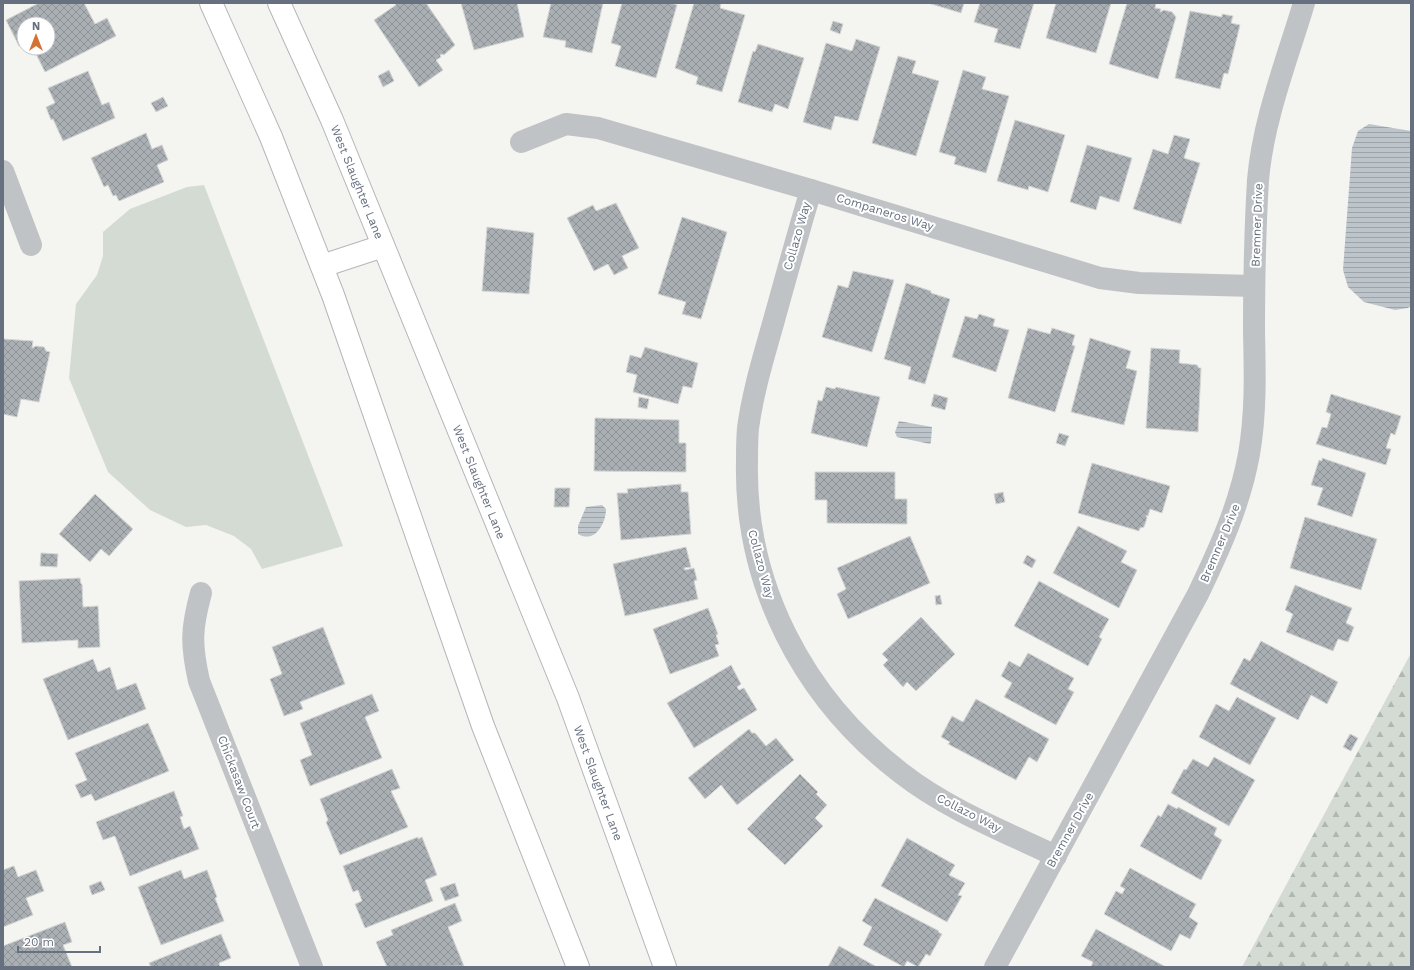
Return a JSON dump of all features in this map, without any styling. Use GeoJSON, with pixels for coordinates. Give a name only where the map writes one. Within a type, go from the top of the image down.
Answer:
{"type":"FeatureCollection","features":[{"type":"Feature","properties":{"kind":"main road"},"geometry":{"type":"LineString","coordinates":[[211,3],[271,137],[322,266],[483,726],[578,967]]}},
{"type":"Feature","properties":{"kind":"main road","name":"West Slaughter Lane"},"geometry":{"type":"LineString","coordinates":[[279,3],[332,120],[568,698],[665,967]]}},
{"type":"Feature","properties":{"kind":"main road"},"geometry":{"type":"LineString","coordinates":[[322,266],[383,246]]}},
{"type":"Feature","properties":{"kind":"street","name":"Bremner Drive"},"geometry":{"type":"LineString","coordinates":[[995,967],[1198,594],[1226,536],[1239,498],[1249,454],[1255,403],[1254,286],[1258,179],[1262,150],[1270,115],[1304,3]]}},
{"type":"Feature","properties":{"kind":"street","name":"Companeros Way"},"geometry":{"type":"LineString","coordinates":[[521,142],[566,124],[598,128],[811,190],[1100,278],[1138,283],[1254,286]]}},
{"type":"Feature","properties":{"kind":"street"},"geometry":{"type":"LineString","coordinates":[[3,171],[31,245]]}},
{"type":"Feature","properties":{"kind":"street","name":"Collazo Way"},"geometry":{"type":"LineString","coordinates":[[811,190],[755,388],[748,430],[746,490],[752,538],[766,591],[788,640],[811,679],[846,722],[878,754],[901,773],[943,801],[1056,856]]}},
{"type":"Feature","properties":{"kind":"street","name":"Chickasaw Court"},"geometry":{"type":"LineString","coordinates":[[201,593],[194,620],[193,652],[199,681],[312,967]]}},
{"type":"Feature","properties":{"kind":"green space"},"geometry":{"type":"Polygon","coordinates":[[[204,185],[343,546],[262,569],[251,549],[234,536],[206,525],[186,527],[150,510],[108,472],[69,378],[76,304],[97,275],[103,256],[103,232],[130,209],[187,187],[204,185]]]}},
{"type":"Feature","properties":{"kind":"green space"},"geometry":{"type":"Polygon","coordinates":[[[1411,653],[1411,967],[1242,967],[1411,653]]]}},
{"type":"Feature","properties":{"kind":"shaded area"},"geometry":{"type":"Polygon","coordinates":[[[1369,124],[1411,131],[1411,306],[1408,308],[1395,310],[1364,302],[1348,287],[1343,270],[1352,148],[1358,131],[1369,124]]]}},
{"type":"Feature","properties":{"kind":"shaded area"},"geometry":{"type":"Polygon","coordinates":[[[899,421],[932,427],[930,444],[897,437],[895,432],[899,421]]]}},
{"type":"Feature","properties":{"kind":"shaded area"},"geometry":{"type":"Polygon","coordinates":[[[602,505],[606,509],[602,526],[590,536],[578,534],[578,526],[586,507],[602,505]]]}},
{"type":"Feature","properties":{"kind":"building"},"geometry":{"type":"Polygon","coordinates":[[[39,3],[84,3],[95,24],[107,18],[116,36],[45,72],[37,56],[56,56],[56,16],[16,16],[16,40],[6,20],[39,3]]]}},
{"type":"Feature","properties":{"kind":"building"},"geometry":{"type":"Polygon","coordinates":[[[395,3],[426,3],[455,45],[444,55],[440,55],[441,57],[436,60],[443,70],[419,87],[374,20],[396,5],[395,3]]]}},
{"type":"Feature","properties":{"kind":"building"},"geometry":{"type":"Polygon","coordinates":[[[461,3],[517,3],[524,37],[474,50],[461,3]]]}},
{"type":"Feature","properties":{"kind":"building"},"geometry":{"type":"Polygon","coordinates":[[[551,3],[603,3],[592,53],[565,47],[566,41],[543,37],[551,3]]]}},
{"type":"Feature","properties":{"kind":"building"},"geometry":{"type":"Polygon","coordinates":[[[622,3],[671,3],[677,5],[656,78],[615,66],[621,46],[611,43],[622,3]]]}},
{"type":"Feature","properties":{"kind":"building"},"geometry":{"type":"Polygon","coordinates":[[[694,3],[721,3],[720,8],[745,15],[722,92],[696,84],[698,77],[675,68],[694,3]]]}},
{"type":"Feature","properties":{"kind":"building"},"geometry":{"type":"Polygon","coordinates":[[[928,3],[964,3],[961,13],[928,3]]]}},
{"type":"Feature","properties":{"kind":"building"},"geometry":{"type":"Polygon","coordinates":[[[980,3],[1034,3],[1020,49],[994,42],[998,29],[974,22],[980,3]]]}},
{"type":"Feature","properties":{"kind":"building"},"geometry":{"type":"Polygon","coordinates":[[[1056,3],[1111,3],[1096,53],[1046,38],[1056,3]]]}},
{"type":"Feature","properties":{"kind":"building"},"geometry":{"type":"Polygon","coordinates":[[[1127,3],[1156,3],[1155,8],[1161,9],[1160,12],[1164,10],[1172,12],[1176,17],[1158,79],[1109,64],[1127,3]]]}},
{"type":"Feature","properties":{"kind":"building"},"geometry":{"type":"Polygon","coordinates":[[[1190,11],[1222,17],[1222,14],[1233,16],[1231,23],[1240,25],[1228,74],[1224,73],[1220,89],[1175,78],[1190,11]]]}},
{"type":"Feature","properties":{"kind":"building"},"geometry":{"type":"Polygon","coordinates":[[[833,21],[843,24],[840,34],[830,30],[833,21]]]}},
{"type":"Feature","properties":{"kind":"building"},"geometry":{"type":"Polygon","coordinates":[[[856,39],[880,47],[858,121],[835,116],[831,130],[803,122],[826,43],[852,51],[856,39]]]}},
{"type":"Feature","properties":{"kind":"building"},"geometry":{"type":"Polygon","coordinates":[[[758,44],[804,58],[788,109],[775,104],[772,112],[738,102],[753,51],[755,52],[758,44]]]}},
{"type":"Feature","properties":{"kind":"building"},"geometry":{"type":"Polygon","coordinates":[[[898,56],[916,61],[912,73],[939,81],[916,156],[872,143],[898,56]]]}},
{"type":"Feature","properties":{"kind":"building"},"geometry":{"type":"Polygon","coordinates":[[[389,70],[394,81],[383,87],[378,76],[389,70]]]}},
{"type":"Feature","properties":{"kind":"building"},"geometry":{"type":"Polygon","coordinates":[[[963,70],[986,77],[982,89],[1009,96],[986,173],[954,164],[956,157],[939,152],[963,70]]]}},
{"type":"Feature","properties":{"kind":"building"},"geometry":{"type":"Polygon","coordinates":[[[88,71],[102,105],[109,102],[115,118],[63,141],[53,119],[51,120],[46,107],[55,103],[48,88],[88,71]]]}},
{"type":"Feature","properties":{"kind":"building"},"geometry":{"type":"Polygon","coordinates":[[[163,97],[168,106],[156,112],[151,103],[163,97]]]}},
{"type":"Feature","properties":{"kind":"building"},"geometry":{"type":"Polygon","coordinates":[[[1015,120],[1065,135],[1048,192],[1029,186],[1028,190],[997,181],[1015,120]]]}},
{"type":"Feature","properties":{"kind":"building"},"geometry":{"type":"Polygon","coordinates":[[[146,133],[152,149],[162,145],[168,160],[157,165],[164,182],[119,201],[116,195],[113,196],[108,185],[104,187],[91,158],[146,133]]]}},
{"type":"Feature","properties":{"kind":"building"},"geometry":{"type":"Polygon","coordinates":[[[1174,135],[1190,139],[1184,158],[1200,163],[1181,224],[1133,209],[1153,149],[1168,154],[1174,135]]]}},
{"type":"Feature","properties":{"kind":"building"},"geometry":{"type":"Polygon","coordinates":[[[1087,145],[1132,158],[1119,202],[1100,196],[1096,210],[1070,202],[1087,145]]]}},
{"type":"Feature","properties":{"kind":"building"},"geometry":{"type":"Polygon","coordinates":[[[616,203],[639,248],[622,256],[628,268],[614,275],[608,264],[594,271],[567,218],[593,205],[596,211],[616,203]]]}},
{"type":"Feature","properties":{"kind":"building"},"geometry":{"type":"Polygon","coordinates":[[[682,217],[727,232],[701,319],[682,314],[686,302],[658,294],[682,217]]]}},
{"type":"Feature","properties":{"kind":"building"},"geometry":{"type":"Polygon","coordinates":[[[487,227],[534,233],[529,294],[482,291],[487,227]]]}},
{"type":"Feature","properties":{"kind":"building"},"geometry":{"type":"Polygon","coordinates":[[[853,271],[894,280],[872,352],[822,337],[838,285],[848,288],[853,271]]]}},
{"type":"Feature","properties":{"kind":"building"},"geometry":{"type":"Polygon","coordinates":[[[906,283],[950,299],[925,384],[908,379],[911,367],[884,359],[906,283]]]}},
{"type":"Feature","properties":{"kind":"building"},"geometry":{"type":"Polygon","coordinates":[[[979,314],[995,319],[993,326],[1009,330],[996,372],[952,357],[965,316],[977,319],[979,314]]]}},
{"type":"Feature","properties":{"kind":"building"},"geometry":{"type":"Polygon","coordinates":[[[1028,328],[1050,334],[1052,328],[1075,335],[1072,345],[1075,346],[1055,412],[1008,398],[1028,328]]]}},
{"type":"Feature","properties":{"kind":"building"},"geometry":{"type":"Polygon","coordinates":[[[1090,338],[1131,351],[1126,368],[1137,371],[1124,425],[1071,412],[1090,338]]]}},
{"type":"Feature","properties":{"kind":"building"},"geometry":{"type":"Polygon","coordinates":[[[3,339],[33,341],[32,348],[36,346],[44,347],[46,351],[50,352],[39,402],[21,399],[17,417],[3,414],[3,339]]]}},
{"type":"Feature","properties":{"kind":"building"},"geometry":{"type":"Polygon","coordinates":[[[645,347],[698,363],[692,388],[683,386],[678,404],[633,392],[637,375],[626,372],[630,355],[641,358],[645,347]]]}},
{"type":"Feature","properties":{"kind":"building"},"geometry":{"type":"Polygon","coordinates":[[[1151,348],[1180,350],[1179,363],[1197,365],[1201,368],[1198,432],[1146,428],[1151,348]]]}},
{"type":"Feature","properties":{"kind":"building"},"geometry":{"type":"Polygon","coordinates":[[[826,387],[835,389],[836,387],[880,397],[867,447],[811,433],[818,400],[822,401],[826,387]]]}},
{"type":"Feature","properties":{"kind":"building"},"geometry":{"type":"Polygon","coordinates":[[[934,394],[948,398],[945,410],[931,406],[934,394]]]}},
{"type":"Feature","properties":{"kind":"building"},"geometry":{"type":"Polygon","coordinates":[[[1331,394],[1401,416],[1395,435],[1391,433],[1386,448],[1391,449],[1386,465],[1316,444],[1322,427],[1327,428],[1331,414],[1326,412],[1331,394]]]}},
{"type":"Feature","properties":{"kind":"building"},"geometry":{"type":"Polygon","coordinates":[[[639,397],[649,399],[647,409],[638,407],[639,397]]]}},
{"type":"Feature","properties":{"kind":"building"},"geometry":{"type":"Polygon","coordinates":[[[595,418],[679,420],[679,443],[686,443],[686,472],[594,471],[595,418]]]}},
{"type":"Feature","properties":{"kind":"building"},"geometry":{"type":"Polygon","coordinates":[[[1059,433],[1069,436],[1065,446],[1056,443],[1059,433]]]}},
{"type":"Feature","properties":{"kind":"building"},"geometry":{"type":"Polygon","coordinates":[[[1322,458],[1366,473],[1352,517],[1317,505],[1323,488],[1311,485],[1319,460],[1322,461],[1322,458]]]}},
{"type":"Feature","properties":{"kind":"building"},"geometry":{"type":"Polygon","coordinates":[[[1092,463],[1170,486],[1162,513],[1150,509],[1148,516],[1146,515],[1147,518],[1144,527],[1140,528],[1139,531],[1078,513],[1092,463]]]}},
{"type":"Feature","properties":{"kind":"building"},"geometry":{"type":"Polygon","coordinates":[[[815,472],[895,472],[895,499],[907,499],[907,524],[827,523],[827,500],[815,500],[815,472]]]}},
{"type":"Feature","properties":{"kind":"building"},"geometry":{"type":"Polygon","coordinates":[[[681,484],[681,492],[688,492],[691,534],[621,540],[617,493],[628,493],[627,489],[681,484]]]}},
{"type":"Feature","properties":{"kind":"building"},"geometry":{"type":"Polygon","coordinates":[[[555,488],[570,488],[569,507],[554,507],[555,488]]]}},
{"type":"Feature","properties":{"kind":"building"},"geometry":{"type":"Polygon","coordinates":[[[1003,492],[1005,502],[996,504],[994,494],[1003,492]]]}},
{"type":"Feature","properties":{"kind":"building"},"geometry":{"type":"Polygon","coordinates":[[[95,494],[133,529],[109,556],[101,549],[90,562],[59,534],[95,494]]]}},
{"type":"Feature","properties":{"kind":"building"},"geometry":{"type":"Polygon","coordinates":[[[1305,517],[1377,539],[1361,590],[1290,568],[1305,517]]]}},
{"type":"Feature","properties":{"kind":"building"},"geometry":{"type":"Polygon","coordinates":[[[1078,526],[1127,551],[1121,562],[1137,570],[1119,608],[1053,573],[1078,526]]]}},
{"type":"Feature","properties":{"kind":"building"},"geometry":{"type":"Polygon","coordinates":[[[910,536],[930,583],[848,619],[837,594],[846,589],[837,568],[910,536]]]}},
{"type":"Feature","properties":{"kind":"building"},"geometry":{"type":"Polygon","coordinates":[[[686,547],[691,567],[684,568],[685,570],[694,568],[697,580],[694,581],[698,599],[625,616],[613,564],[686,547]]]}},
{"type":"Feature","properties":{"kind":"building"},"geometry":{"type":"Polygon","coordinates":[[[41,553],[58,554],[57,567],[40,566],[41,553]]]}},
{"type":"Feature","properties":{"kind":"building"},"geometry":{"type":"Polygon","coordinates":[[[1027,555],[1036,560],[1032,568],[1023,563],[1027,555]]]}},
{"type":"Feature","properties":{"kind":"building"},"geometry":{"type":"Polygon","coordinates":[[[80,578],[82,584],[83,607],[98,606],[100,647],[78,648],[78,640],[22,643],[19,581],[80,578]]]}},
{"type":"Feature","properties":{"kind":"building"},"geometry":{"type":"Polygon","coordinates":[[[1039,581],[1109,619],[1099,637],[1102,639],[1088,666],[1014,626],[1039,581]]]}},
{"type":"Feature","properties":{"kind":"building"},"geometry":{"type":"Polygon","coordinates":[[[1295,585],[1352,608],[1346,623],[1354,627],[1348,642],[1338,639],[1333,651],[1286,632],[1293,614],[1285,610],[1295,585]]]}},
{"type":"Feature","properties":{"kind":"building"},"geometry":{"type":"Polygon","coordinates":[[[940,595],[942,604],[936,605],[935,596],[940,595]]]}},
{"type":"Feature","properties":{"kind":"building"},"geometry":{"type":"Polygon","coordinates":[[[708,608],[718,634],[716,635],[719,644],[715,645],[719,656],[670,674],[653,629],[708,608]]]}},
{"type":"Feature","properties":{"kind":"building"},"geometry":{"type":"Polygon","coordinates":[[[921,617],[955,654],[916,691],[907,682],[903,687],[883,665],[888,660],[882,654],[921,617]]]}},
{"type":"Feature","properties":{"kind":"building"},"geometry":{"type":"Polygon","coordinates":[[[323,627],[345,684],[300,702],[303,709],[284,716],[270,679],[282,674],[272,647],[323,627]]]}},
{"type":"Feature","properties":{"kind":"building"},"geometry":{"type":"Polygon","coordinates":[[[1261,641],[1338,682],[1327,704],[1311,695],[1298,720],[1230,684],[1244,658],[1250,661],[1261,641]]]}},
{"type":"Feature","properties":{"kind":"building"},"geometry":{"type":"Polygon","coordinates":[[[1028,653],[1074,678],[1068,689],[1074,692],[1056,725],[1004,697],[1012,683],[1001,676],[1009,661],[1020,667],[1028,653]]]}},
{"type":"Feature","properties":{"kind":"building"},"geometry":{"type":"Polygon","coordinates":[[[93,659],[98,672],[110,667],[117,690],[136,683],[146,709],[68,740],[43,679],[93,659]]]}},
{"type":"Feature","properties":{"kind":"building"},"geometry":{"type":"Polygon","coordinates":[[[731,665],[741,684],[737,687],[739,690],[744,688],[757,710],[694,748],[667,703],[731,665]]]}},
{"type":"Feature","properties":{"kind":"building"},"geometry":{"type":"Polygon","coordinates":[[[372,694],[379,711],[365,717],[382,758],[310,786],[300,760],[312,755],[300,723],[372,694]]]}},
{"type":"Feature","properties":{"kind":"building"},"geometry":{"type":"Polygon","coordinates":[[[1237,697],[1276,718],[1250,765],[1199,737],[1216,704],[1229,711],[1237,697]]]}},
{"type":"Feature","properties":{"kind":"building"},"geometry":{"type":"Polygon","coordinates":[[[976,699],[1049,739],[1037,762],[1029,757],[1016,780],[948,744],[950,742],[941,737],[952,716],[963,722],[976,699]]]}},
{"type":"Feature","properties":{"kind":"building"},"geometry":{"type":"Polygon","coordinates":[[[148,723],[169,771],[95,801],[91,794],[81,798],[75,785],[87,780],[75,753],[148,723]]]}},
{"type":"Feature","properties":{"kind":"building"},"geometry":{"type":"Polygon","coordinates":[[[749,729],[752,733],[755,733],[766,746],[776,738],[794,760],[737,805],[721,785],[705,799],[688,778],[749,729]]]}},
{"type":"Feature","properties":{"kind":"building"},"geometry":{"type":"Polygon","coordinates":[[[1350,734],[1358,738],[1351,751],[1343,747],[1350,734]]]}},
{"type":"Feature","properties":{"kind":"building"},"geometry":{"type":"Polygon","coordinates":[[[1214,757],[1255,780],[1229,826],[1171,793],[1184,769],[1186,770],[1193,759],[1208,767],[1214,757]]]}},
{"type":"Feature","properties":{"kind":"building"},"geometry":{"type":"Polygon","coordinates":[[[392,769],[400,788],[391,791],[408,827],[340,855],[326,822],[328,820],[320,799],[392,769]]]}},
{"type":"Feature","properties":{"kind":"building"},"geometry":{"type":"Polygon","coordinates":[[[800,774],[818,792],[816,794],[827,805],[815,818],[823,826],[785,865],[747,829],[800,774]]]}},
{"type":"Feature","properties":{"kind":"building"},"geometry":{"type":"Polygon","coordinates":[[[174,791],[183,816],[180,817],[184,829],[190,826],[199,849],[130,876],[115,836],[103,840],[96,822],[174,791]]]}},
{"type":"Feature","properties":{"kind":"building"},"geometry":{"type":"Polygon","coordinates":[[[1168,804],[1177,809],[1178,807],[1217,828],[1214,835],[1222,840],[1201,880],[1140,846],[1158,815],[1161,817],[1168,804]]]}},
{"type":"Feature","properties":{"kind":"building"},"geometry":{"type":"Polygon","coordinates":[[[418,837],[418,839],[422,837],[437,875],[425,880],[433,901],[365,928],[355,904],[362,901],[358,890],[353,892],[343,866],[418,837]]]}},
{"type":"Feature","properties":{"kind":"building"},"geometry":{"type":"Polygon","coordinates":[[[907,838],[955,865],[949,875],[965,883],[958,895],[962,896],[947,922],[881,886],[907,838]]]}},
{"type":"Feature","properties":{"kind":"building"},"geometry":{"type":"Polygon","coordinates":[[[14,866],[18,877],[36,870],[44,891],[26,898],[33,915],[3,927],[3,870],[14,866]]]}},
{"type":"Feature","properties":{"kind":"building"},"geometry":{"type":"Polygon","coordinates":[[[1130,868],[1196,904],[1189,917],[1198,923],[1190,939],[1180,934],[1171,951],[1104,914],[1116,891],[1122,894],[1125,889],[1120,886],[1130,868]]]}},
{"type":"Feature","properties":{"kind":"building"},"geometry":{"type":"Polygon","coordinates":[[[181,870],[184,879],[207,870],[217,897],[215,898],[224,921],[161,945],[138,887],[181,870]]]}},
{"type":"Feature","properties":{"kind":"building"},"geometry":{"type":"Polygon","coordinates":[[[101,881],[105,890],[92,895],[89,886],[101,881]]]}},
{"type":"Feature","properties":{"kind":"building"},"geometry":{"type":"Polygon","coordinates":[[[455,883],[459,896],[445,901],[440,888],[455,883]]]}},
{"type":"Feature","properties":{"kind":"building"},"geometry":{"type":"Polygon","coordinates":[[[875,898],[939,931],[938,932],[942,934],[930,956],[926,954],[918,967],[907,961],[904,967],[863,945],[872,927],[862,921],[875,898]]]}},
{"type":"Feature","properties":{"kind":"building"},"geometry":{"type":"Polygon","coordinates":[[[455,903],[462,921],[448,927],[464,966],[387,967],[376,942],[393,935],[391,930],[455,903]]]}},
{"type":"Feature","properties":{"kind":"building"},"geometry":{"type":"Polygon","coordinates":[[[65,922],[72,942],[63,945],[72,967],[3,967],[3,946],[65,922]]]}},
{"type":"Feature","properties":{"kind":"building"},"geometry":{"type":"Polygon","coordinates":[[[1096,929],[1166,967],[1091,967],[1093,962],[1081,956],[1096,929]]]}},
{"type":"Feature","properties":{"kind":"building"},"geometry":{"type":"Polygon","coordinates":[[[221,934],[231,958],[219,963],[220,967],[151,967],[149,963],[221,934]]]}},
{"type":"Feature","properties":{"kind":"building"},"geometry":{"type":"Polygon","coordinates":[[[839,946],[877,967],[828,967],[839,946]]]}}]}
